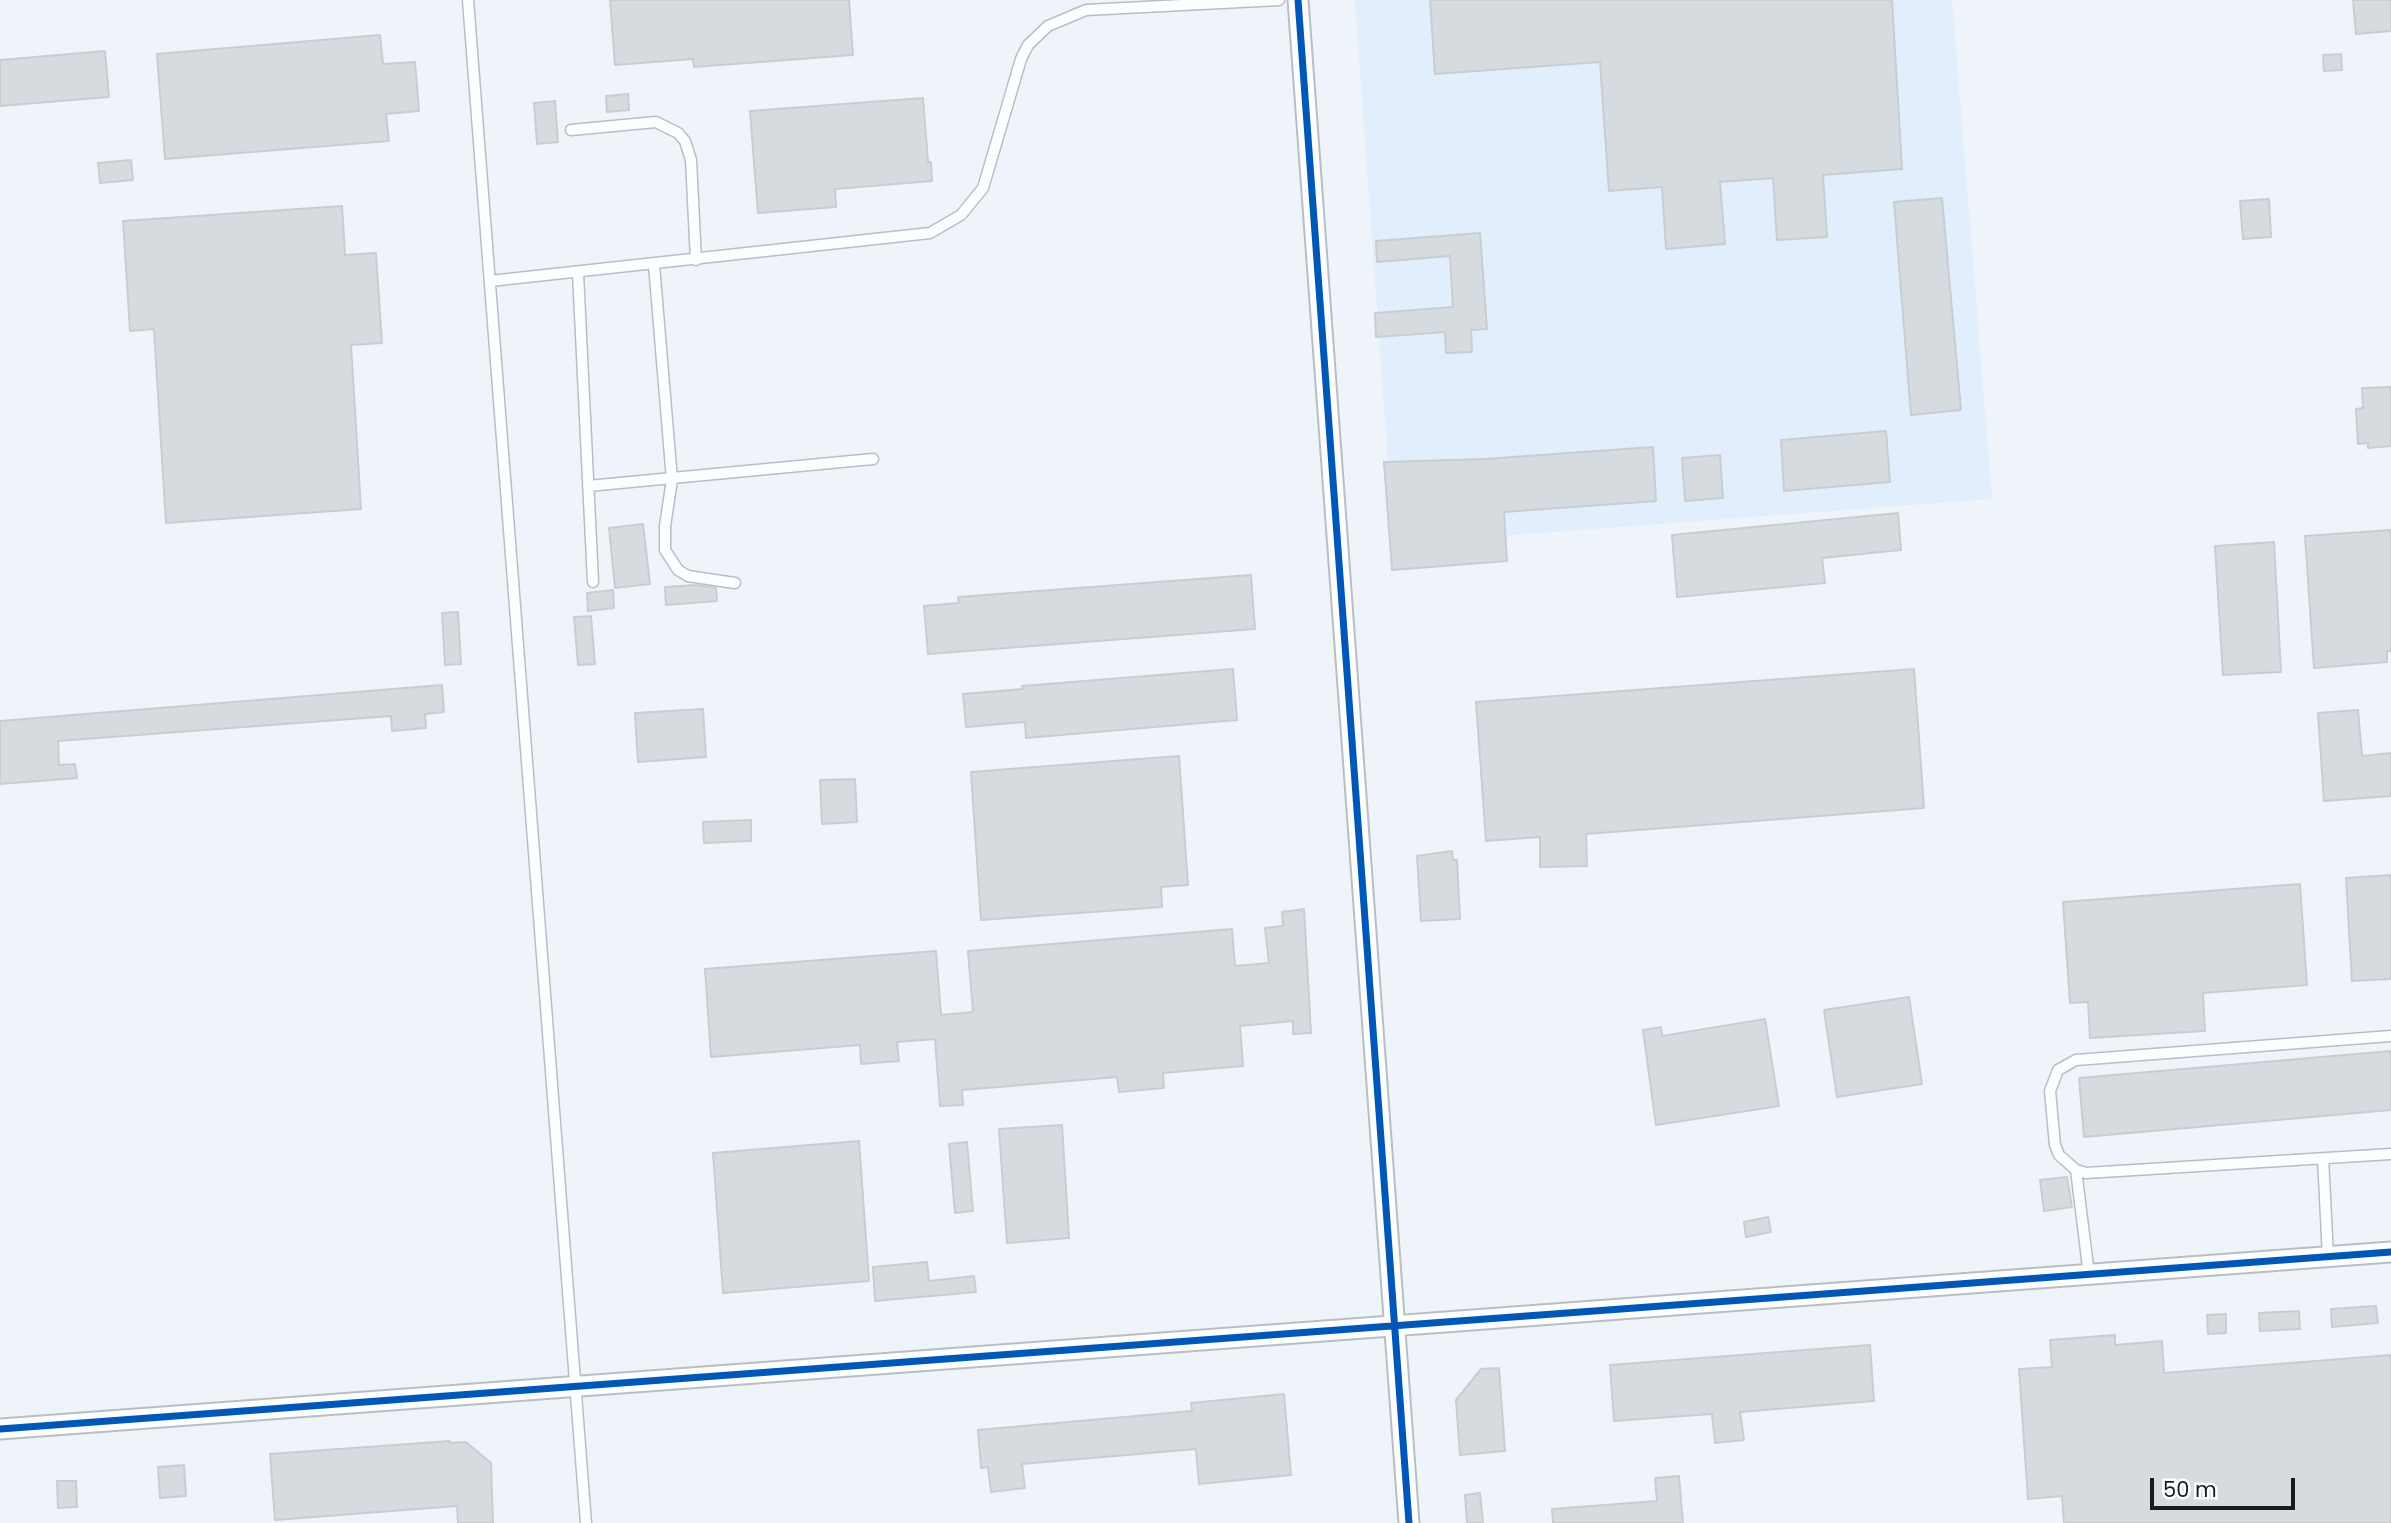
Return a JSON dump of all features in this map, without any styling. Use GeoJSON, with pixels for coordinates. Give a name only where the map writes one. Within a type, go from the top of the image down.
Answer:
{"type":"FeatureCollection","features":[{"type":"Feature","properties":{"kind":"street"},"geometry":{"type":"LineString","coordinates":[[1298,0],[1409,1523]]}},
{"type":"Feature","properties":{"kind":"street"},"geometry":{"type":"LineString","coordinates":[[0,1429],[2391,1252]]}},
{"type":"Feature","properties":{"kind":"lane"},"geometry":{"type":"LineString","coordinates":[[468,0],[586,1523]]}},
{"type":"Feature","properties":{"kind":"lane"},"geometry":{"type":"LineString","coordinates":[[490,282],[912,237],[946,226],[973,202],[983,188],[1028,45],[1059,18],[1086,10],[1279,0]]}},
{"type":"Feature","properties":{"kind":"lane"},"geometry":{"type":"LineString","coordinates":[[571,130],[656,122],[678,133],[685,141],[691,160],[696,260]]}},
{"type":"Feature","properties":{"kind":"lane"},"geometry":{"type":"LineString","coordinates":[[654,265],[672,480],[664,539],[670,561],[688,576],[735,583]]}},
{"type":"Feature","properties":{"kind":"lane"},"geometry":{"type":"LineString","coordinates":[[578,273],[593,582]]}},
{"type":"Feature","properties":{"kind":"lane"},"geometry":{"type":"LineString","coordinates":[[588,486],[873,459]]}},
{"type":"Feature","properties":{"kind":"lane"},"geometry":{"type":"LineString","coordinates":[[2391,1036],[2070,1062],[2054,1076],[2050,1091],[2055,1145],[2066,1163],[2076,1170],[2097,1173],[2391,1154]]}},
{"type":"Feature","properties":{"kind":"lane"},"geometry":{"type":"LineString","coordinates":[[2323,1158],[2328,1257]]}},
{"type":"Feature","properties":{"kind":"lane"},"geometry":{"type":"LineString","coordinates":[[2076,1170],[2090,1275]]}},
{"type":"Feature","properties":{"kind":"shaded area"},"geometry":{"type":"Polygon","coordinates":[[[1355,0],[1952,0],[1992,499],[1394,544],[1355,0]]]}},
{"type":"Feature","properties":{"kind":"building"},"geometry":{"type":"Polygon","coordinates":[[[610,0],[849,0],[853,55],[694,67],[693,59],[615,65],[610,0]]]}},
{"type":"Feature","properties":{"kind":"building"},"geometry":{"type":"Polygon","coordinates":[[[1430,0],[1892,0],[1902,169],[1823,175],[1827,237],[1777,240],[1773,178],[1720,182],[1725,244],[1666,249],[1662,187],[1609,191],[1600,62],[1435,74],[1430,0]]]}},
{"type":"Feature","properties":{"kind":"building"},"geometry":{"type":"Polygon","coordinates":[[[2353,0],[2391,0],[2391,31],[2356,34],[2353,0]]]}},
{"type":"Feature","properties":{"kind":"building"},"geometry":{"type":"Polygon","coordinates":[[[380,35],[383,64],[415,62],[419,111],[386,114],[389,141],[165,159],[157,54],[380,35]]]}},
{"type":"Feature","properties":{"kind":"building"},"geometry":{"type":"Polygon","coordinates":[[[105,51],[109,97],[0,106],[0,60],[105,51]]]}},
{"type":"Feature","properties":{"kind":"building"},"geometry":{"type":"Polygon","coordinates":[[[2341,54],[2342,70],[2324,71],[2323,55],[2341,54]]]}},
{"type":"Feature","properties":{"kind":"building"},"geometry":{"type":"Polygon","coordinates":[[[628,94],[629,110],[607,112],[606,96],[628,94]]]}},
{"type":"Feature","properties":{"kind":"building"},"geometry":{"type":"Polygon","coordinates":[[[923,98],[932,181],[835,189],[836,207],[758,213],[750,111],[923,98]]]}},
{"type":"Feature","properties":{"kind":"building"},"geometry":{"type":"Polygon","coordinates":[[[555,101],[558,142],[537,144],[534,103],[555,101]]]}},
{"type":"Feature","properties":{"kind":"building"},"geometry":{"type":"Polygon","coordinates":[[[131,160],[133,180],[100,183],[98,163],[131,160]]]}},
{"type":"Feature","properties":{"kind":"building"},"geometry":{"type":"Polygon","coordinates":[[[1942,198],[1961,410],[1911,415],[1894,202],[1942,198]]]}},
{"type":"Feature","properties":{"kind":"building"},"geometry":{"type":"Polygon","coordinates":[[[2269,199],[2271,237],[2243,239],[2240,201],[2269,199]]]}},
{"type":"Feature","properties":{"kind":"building"},"geometry":{"type":"Polygon","coordinates":[[[342,206],[345,255],[376,253],[382,343],[351,345],[361,509],[166,523],[154,329],[130,331],[123,221],[342,206]]]}},
{"type":"Feature","properties":{"kind":"building"},"geometry":{"type":"Polygon","coordinates":[[[1480,233],[1487,329],[1471,330],[1472,352],[1446,353],[1445,332],[1376,337],[1375,313],[1453,307],[1450,256],[1377,262],[1376,241],[1480,233]]]}},
{"type":"Feature","properties":{"kind":"building"},"geometry":{"type":"Polygon","coordinates":[[[2391,387],[2391,446],[2368,448],[2368,443],[2358,444],[2356,409],[2363,408],[2362,388],[2391,387]]]}},
{"type":"Feature","properties":{"kind":"building"},"geometry":{"type":"Polygon","coordinates":[[[1886,431],[1890,482],[1784,491],[1781,440],[1886,431]]]}},
{"type":"Feature","properties":{"kind":"building"},"geometry":{"type":"Polygon","coordinates":[[[1653,447],[1656,501],[1504,512],[1507,561],[1392,570],[1384,462],[1485,459],[1653,447]]]}},
{"type":"Feature","properties":{"kind":"building"},"geometry":{"type":"Polygon","coordinates":[[[1720,455],[1723,498],[1685,501],[1682,458],[1720,455]]]}},
{"type":"Feature","properties":{"kind":"building"},"geometry":{"type":"Polygon","coordinates":[[[1898,513],[1901,550],[1822,558],[1825,583],[1677,597],[1672,535],[1898,513]]]}},
{"type":"Feature","properties":{"kind":"building"},"geometry":{"type":"Polygon","coordinates":[[[643,524],[650,584],[615,588],[609,528],[643,524]]]}},
{"type":"Feature","properties":{"kind":"building"},"geometry":{"type":"Polygon","coordinates":[[[2391,530],[2391,651],[2387,651],[2387,662],[2314,668],[2305,536],[2391,530]]]}},
{"type":"Feature","properties":{"kind":"building"},"geometry":{"type":"Polygon","coordinates":[[[2274,542],[2281,672],[2223,675],[2215,546],[2274,542]]]}},
{"type":"Feature","properties":{"kind":"building"},"geometry":{"type":"Polygon","coordinates":[[[1251,575],[1255,629],[928,654],[924,606],[959,603],[958,597],[1251,575]]]}},
{"type":"Feature","properties":{"kind":"building"},"geometry":{"type":"Polygon","coordinates":[[[696,585],[716,588],[717,601],[666,605],[665,587],[696,585]]]}},
{"type":"Feature","properties":{"kind":"building"},"geometry":{"type":"Polygon","coordinates":[[[613,590],[614,608],[588,611],[587,593],[613,590]]]}},
{"type":"Feature","properties":{"kind":"building"},"geometry":{"type":"Polygon","coordinates":[[[458,612],[461,664],[445,665],[442,613],[458,612]]]}},
{"type":"Feature","properties":{"kind":"building"},"geometry":{"type":"Polygon","coordinates":[[[591,616],[595,664],[578,665],[574,617],[591,616]]]}},
{"type":"Feature","properties":{"kind":"building"},"geometry":{"type":"Polygon","coordinates":[[[1233,669],[1237,720],[1026,738],[1025,722],[966,727],[963,694],[1023,689],[1022,686],[1233,669]]]}},
{"type":"Feature","properties":{"kind":"building"},"geometry":{"type":"Polygon","coordinates":[[[1914,669],[1924,808],[1586,834],[1587,866],[1540,867],[1540,837],[1486,841],[1476,702],[1914,669]]]}},
{"type":"Feature","properties":{"kind":"building"},"geometry":{"type":"Polygon","coordinates":[[[442,685],[444,712],[425,714],[426,728],[392,731],[391,716],[58,741],[59,765],[75,764],[77,778],[0,784],[0,721],[442,685]]]}},
{"type":"Feature","properties":{"kind":"building"},"geometry":{"type":"Polygon","coordinates":[[[703,709],[706,757],[638,762],[635,713],[703,709]]]}},
{"type":"Feature","properties":{"kind":"building"},"geometry":{"type":"Polygon","coordinates":[[[2358,710],[2362,756],[2391,753],[2391,796],[2324,801],[2318,713],[2358,710]]]}},
{"type":"Feature","properties":{"kind":"building"},"geometry":{"type":"Polygon","coordinates":[[[1179,756],[1188,885],[1161,887],[1162,907],[981,920],[971,772],[1179,756]]]}},
{"type":"Feature","properties":{"kind":"building"},"geometry":{"type":"Polygon","coordinates":[[[855,779],[857,822],[822,824],[820,780],[855,779]]]}},
{"type":"Feature","properties":{"kind":"building"},"geometry":{"type":"Polygon","coordinates":[[[751,820],[751,841],[704,843],[703,822],[751,820]]]}},
{"type":"Feature","properties":{"kind":"building"},"geometry":{"type":"Polygon","coordinates":[[[1452,851],[1453,860],[1457,860],[1460,919],[1421,921],[1417,856],[1452,851]]]}},
{"type":"Feature","properties":{"kind":"building"},"geometry":{"type":"Polygon","coordinates":[[[2391,875],[2391,979],[2352,981],[2346,878],[2391,875]]]}},
{"type":"Feature","properties":{"kind":"building"},"geometry":{"type":"Polygon","coordinates":[[[2300,884],[2307,985],[2203,993],[2205,1031],[2090,1038],[2088,1002],[2070,1003],[2063,902],[2300,884]]]}},
{"type":"Feature","properties":{"kind":"building"},"geometry":{"type":"Polygon","coordinates":[[[1304,909],[1311,1033],[1293,1034],[1293,1021],[1240,1026],[1243,1066],[1163,1073],[1164,1088],[1119,1092],[1117,1077],[962,1090],[963,1105],[940,1106],[935,1039],[897,1042],[899,1061],[861,1064],[860,1045],[711,1057],[705,969],[936,951],[941,1015],[973,1012],[968,951],[1232,929],[1235,966],[1269,963],[1265,928],[1283,926],[1282,912],[1304,909]]]}},
{"type":"Feature","properties":{"kind":"building"},"geometry":{"type":"Polygon","coordinates":[[[1909,997],[1922,1084],[1837,1097],[1824,1010],[1909,997]]]}},
{"type":"Feature","properties":{"kind":"building"},"geometry":{"type":"Polygon","coordinates":[[[1765,1019],[1779,1106],[1656,1125],[1643,1030],[1661,1027],[1662,1036],[1765,1019]]]}},
{"type":"Feature","properties":{"kind":"building"},"geometry":{"type":"Polygon","coordinates":[[[2391,1051],[2391,1110],[2084,1137],[2079,1078],[2391,1051]]]}},
{"type":"Feature","properties":{"kind":"building"},"geometry":{"type":"Polygon","coordinates":[[[1062,1125],[1069,1238],[1007,1243],[999,1129],[1062,1125]]]}},
{"type":"Feature","properties":{"kind":"building"},"geometry":{"type":"Polygon","coordinates":[[[859,1141],[869,1281],[723,1293],[713,1153],[859,1141]]]}},
{"type":"Feature","properties":{"kind":"building"},"geometry":{"type":"Polygon","coordinates":[[[967,1142],[973,1211],[955,1213],[949,1144],[967,1142]]]}},
{"type":"Feature","properties":{"kind":"building"},"geometry":{"type":"Polygon","coordinates":[[[2067,1177],[2072,1207],[2044,1211],[2040,1180],[2067,1177]]]}},
{"type":"Feature","properties":{"kind":"building"},"geometry":{"type":"Polygon","coordinates":[[[1768,1217],[1771,1232],[1746,1237],[1744,1222],[1768,1217]]]}},
{"type":"Feature","properties":{"kind":"building"},"geometry":{"type":"Polygon","coordinates":[[[927,1262],[929,1281],[974,1276],[976,1292],[875,1301],[873,1267],[927,1262]]]}},
{"type":"Feature","properties":{"kind":"building"},"geometry":{"type":"Polygon","coordinates":[[[2376,1306],[2378,1323],[2332,1327],[2331,1309],[2376,1306]]]}},
{"type":"Feature","properties":{"kind":"building"},"geometry":{"type":"Polygon","coordinates":[[[2299,1311],[2300,1329],[2260,1331],[2259,1313],[2299,1311]]]}},
{"type":"Feature","properties":{"kind":"building"},"geometry":{"type":"Polygon","coordinates":[[[2226,1314],[2226,1333],[2208,1334],[2207,1315],[2226,1314]]]}},
{"type":"Feature","properties":{"kind":"building"},"geometry":{"type":"Polygon","coordinates":[[[2115,1335],[2115,1345],[2162,1341],[2164,1373],[2391,1355],[2391,1523],[2064,1523],[2062,1496],[2028,1499],[2019,1369],[2052,1367],[2050,1340],[2115,1335]]]}},
{"type":"Feature","properties":{"kind":"building"},"geometry":{"type":"Polygon","coordinates":[[[1870,1345],[1874,1401],[1740,1412],[1744,1440],[1715,1443],[1712,1414],[1614,1421],[1610,1365],[1870,1345]]]}},
{"type":"Feature","properties":{"kind":"building"},"geometry":{"type":"Polygon","coordinates":[[[1499,1368],[1505,1451],[1460,1455],[1456,1400],[1481,1369],[1499,1368]]]}},
{"type":"Feature","properties":{"kind":"building"},"geometry":{"type":"Polygon","coordinates":[[[1284,1394],[1291,1475],[1199,1484],[1196,1449],[1022,1464],[1025,1488],[991,1492],[988,1467],[981,1468],[978,1430],[1192,1411],[1191,1403],[1284,1394]]]}},
{"type":"Feature","properties":{"kind":"building"},"geometry":{"type":"Polygon","coordinates":[[[466,1442],[491,1463],[493,1523],[458,1523],[457,1506],[275,1520],[270,1454],[466,1442]]]}},
{"type":"Feature","properties":{"kind":"building"},"geometry":{"type":"Polygon","coordinates":[[[184,1465],[186,1496],[160,1498],[158,1467],[184,1465]]]}},
{"type":"Feature","properties":{"kind":"building"},"geometry":{"type":"Polygon","coordinates":[[[1679,1476],[1683,1523],[1553,1523],[1552,1509],[1657,1501],[1655,1478],[1679,1476]]]}},
{"type":"Feature","properties":{"kind":"building"},"geometry":{"type":"Polygon","coordinates":[[[57,1481],[76,1481],[77,1507],[58,1508],[57,1481]]]}},
{"type":"Feature","properties":{"kind":"building"},"geometry":{"type":"Polygon","coordinates":[[[1480,1493],[1483,1523],[1467,1523],[1465,1495],[1480,1493]]]}},
{"type":"Feature","properties":{"kind":"cycle path"},"geometry":{"type":"LineString","coordinates":[[1298,0],[1409,1523]]}},
{"type":"Feature","properties":{"kind":"cycle path"},"geometry":{"type":"LineString","coordinates":[[0,1429],[2391,1252]]}}]}
